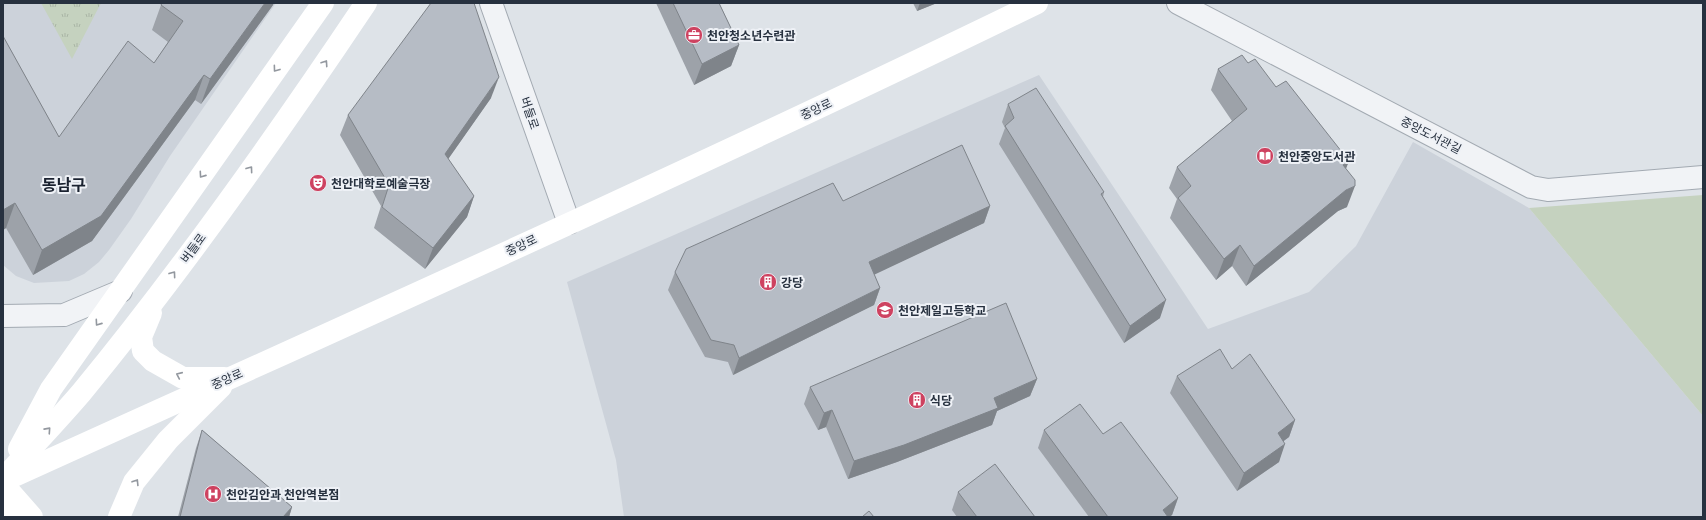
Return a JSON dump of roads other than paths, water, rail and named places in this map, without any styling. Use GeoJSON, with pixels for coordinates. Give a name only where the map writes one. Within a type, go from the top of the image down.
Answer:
{"type":"FeatureCollection","features":[{"type":"Feature","properties":{"kind":"street"},"geometry":{"type":"LineString","coordinates":[[32,517],[3,481],[51,389],[324,3]]}},
{"type":"Feature","properties":{"kind":"street","name":"버들로"},"geometry":{"type":"LineString","coordinates":[[3,481],[80,393],[158,296],[305,93],[366,3]]}},
{"type":"Feature","properties":{"kind":"street","name":"버들로"},"geometry":{"type":"LineString","coordinates":[[491,3],[569,223]]}},
{"type":"Feature","properties":{"kind":"street","name":"중앙로"},"geometry":{"type":"LineString","coordinates":[[3,481],[569,223],[908,66],[1037,3]]}},
{"type":"Feature","properties":{"kind":"street","name":"중앙도서관길"},"geometry":{"type":"LineString","coordinates":[[1178,3],[1531,187],[1548,190],[1703,177]]}},
{"type":"Feature","properties":{"kind":"street"},"geometry":{"type":"LineString","coordinates":[[3,316],[31,314],[64,315],[121,291]]}},
{"type":"Feature","properties":{"kind":"street"},"geometry":{"type":"LineString","coordinates":[[158,296],[141,337],[143,352],[153,361],[183,378],[231,378]]}},
{"type":"Feature","properties":{"kind":"street"},"geometry":{"type":"LineString","coordinates":[[3,302],[31,314]]}},
{"type":"Feature","properties":{"kind":"street"},"geometry":{"type":"LineString","coordinates":[[119,517],[134,482],[168,440],[231,378]]}},
{"type":"Feature","properties":{"kind":"street"},"geometry":{"type":"LineString","coordinates":[[3,492],[8,517]]}},
{"type":"Feature","properties":{"kind":"place","name":"천안청소년수련관"},"geometry":{"type":"Point","coordinates":[694,35]}},
{"type":"Feature","properties":{"kind":"place","name":"천안중앙도서관"},"geometry":{"type":"Point","coordinates":[1265,156]}},
{"type":"Feature","properties":{"kind":"place","name":"천안대학로예술극장"},"geometry":{"type":"Point","coordinates":[318,183]}},
{"type":"Feature","properties":{"kind":"place","name":"강당"},"geometry":{"type":"Point","coordinates":[768,282]}},
{"type":"Feature","properties":{"kind":"place","name":"천안제일고등학교"},"geometry":{"type":"Point","coordinates":[885,310]}},
{"type":"Feature","properties":{"kind":"place","name":"식당"},"geometry":{"type":"Point","coordinates":[917,400]}},
{"type":"Feature","properties":{"kind":"place","name":"천안김안과 천안역본점"},"geometry":{"type":"Point","coordinates":[213,494]}},
{"type":"Feature","properties":{"kind":"district","name":"동남구"},"geometry":{"type":"Point","coordinates":[64,185]}}]}
